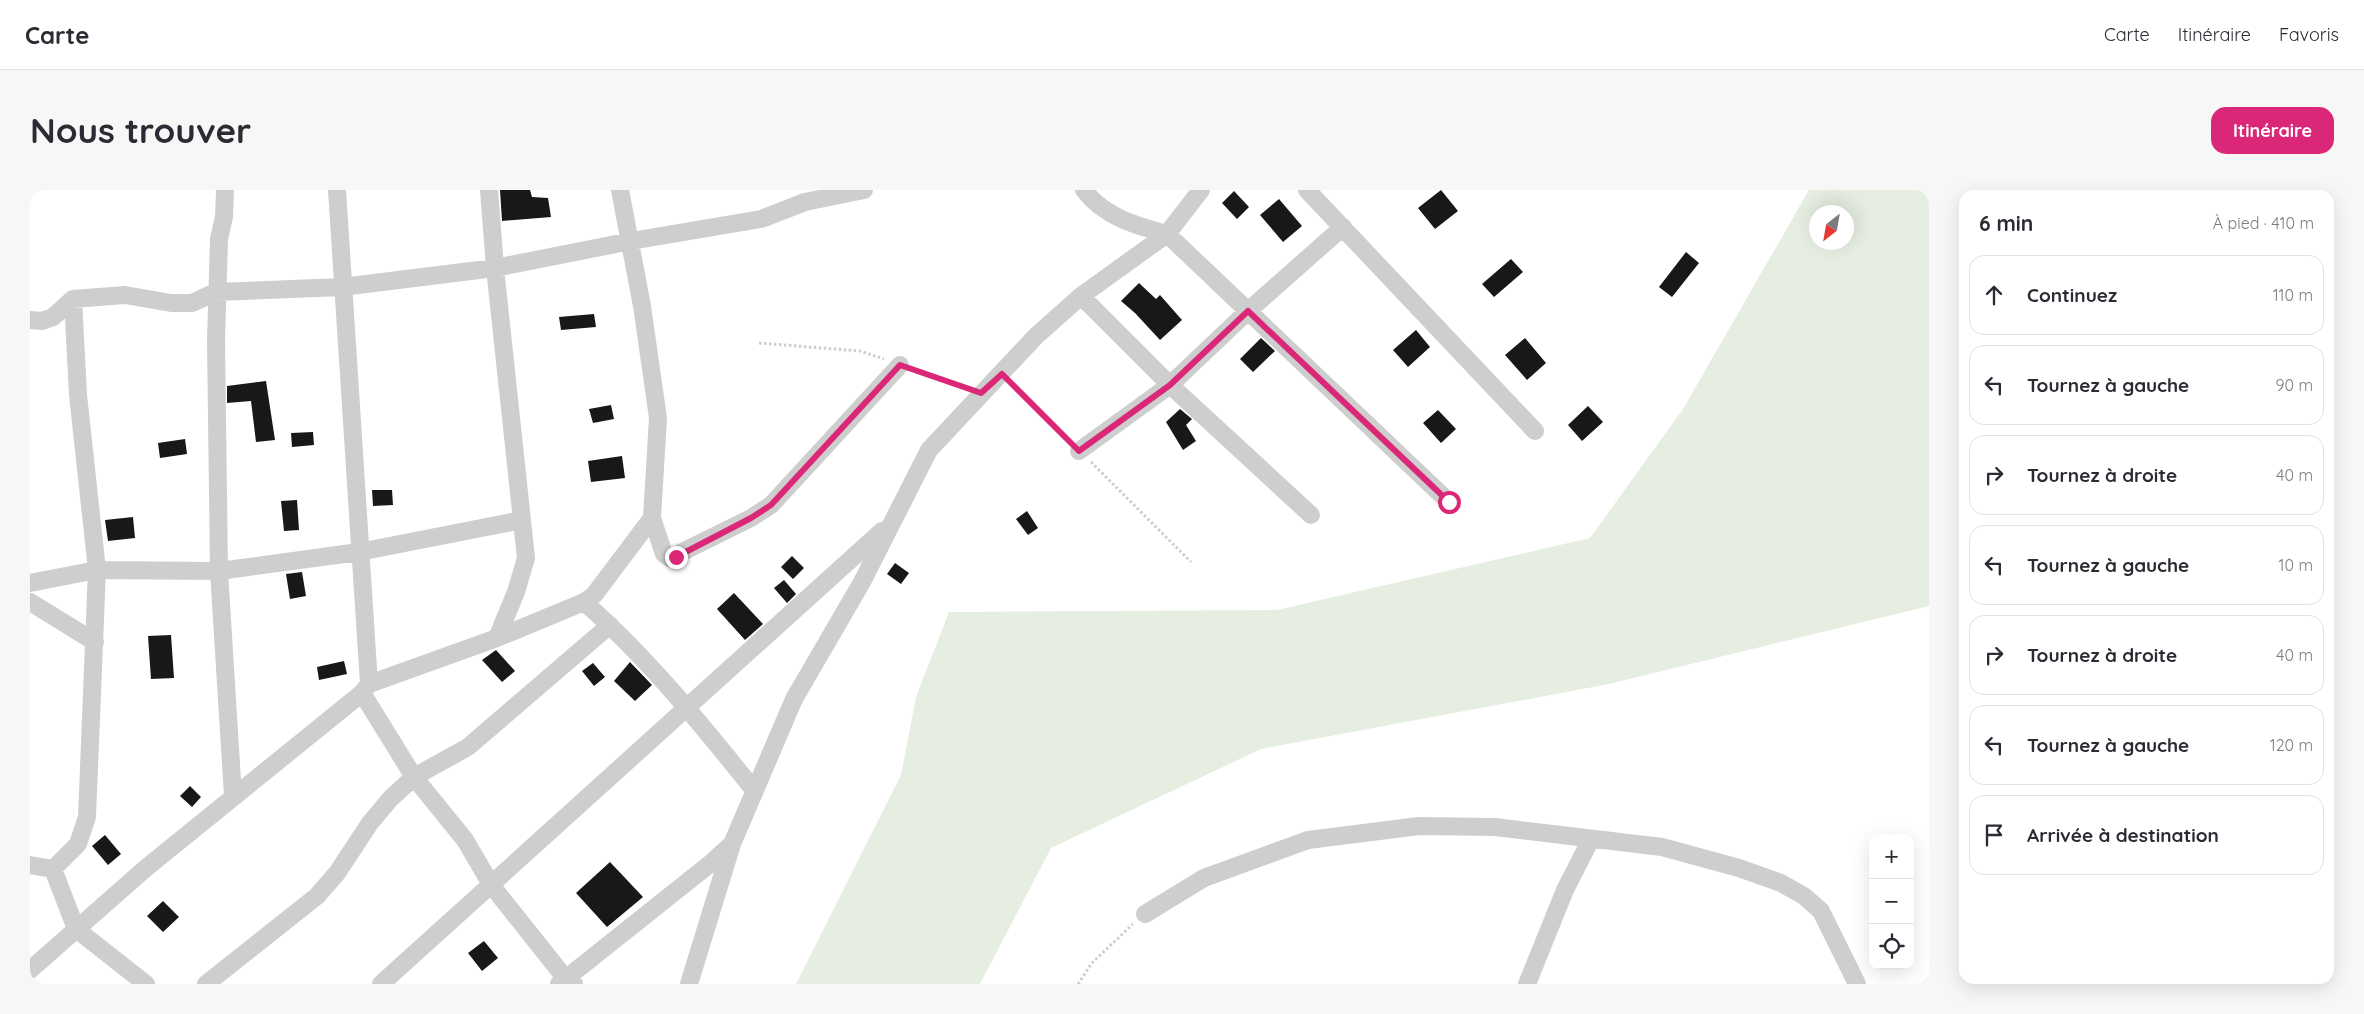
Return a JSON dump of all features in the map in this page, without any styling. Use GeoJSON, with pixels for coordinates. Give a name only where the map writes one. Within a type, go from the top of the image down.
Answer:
{"type":"FeatureCollection","features":[{"type":"Feature","properties":{"kind":"street"},"geometry":{"type":"LineString","coordinates":[[225,190],[224,217],[219,239],[216,292],[219,571],[233,796]]}},
{"type":"Feature","properties":{"kind":"street"},"geometry":{"type":"LineString","coordinates":[[337,190],[359,552],[365,688],[414,777],[465,840],[492,886],[566,982],[732,844]]}},
{"type":"Feature","properties":{"kind":"street"},"geometry":{"type":"LineString","coordinates":[[489,190],[495,268],[526,558],[516,592],[497,638]]}},
{"type":"Feature","properties":{"kind":"street"},"geometry":{"type":"LineString","coordinates":[[620,190],[631,240],[658,418],[652,518],[664,554],[670,558],[751,518],[771,505],[900,365]]}},
{"type":"Feature","properties":{"kind":"street"},"geometry":{"type":"LineString","coordinates":[[30,320],[42,321],[53,317],[73,299],[125,295],[171,303],[192,303],[216,292],[342,287],[495,268],[631,240],[761,219],[807,196],[864,190]]}},
{"type":"Feature","properties":{"kind":"street"},"geometry":{"type":"LineString","coordinates":[[1084,190],[1106,211],[1132,225],[1167,234],[1449,502]]}},
{"type":"Feature","properties":{"kind":"street"},"geometry":{"type":"LineString","coordinates":[[689,984],[732,844],[794,699],[862,582],[929,450],[1036,336],[1082,296],[1167,234],[1201,190]]}},
{"type":"Feature","properties":{"kind":"street"},"geometry":{"type":"LineString","coordinates":[[1307,190],[1535,432]]}},
{"type":"Feature","properties":{"kind":"street"},"geometry":{"type":"LineString","coordinates":[[1079,451],[1170,385],[1248,311],[1343,228]]}},
{"type":"Feature","properties":{"kind":"street"},"geometry":{"type":"LineString","coordinates":[[1082,296],[1170,385],[1311,515]]}},
{"type":"Feature","properties":{"kind":"street"},"geometry":{"type":"LineString","coordinates":[[53,869],[78,844],[87,817],[98,570],[78,395],[73,299]]}},
{"type":"Feature","properties":{"kind":"street"},"geometry":{"type":"LineString","coordinates":[[30,970],[233,796],[365,688],[497,638],[584,602],[594,595],[652,518]]}},
{"type":"Feature","properties":{"kind":"street"},"geometry":{"type":"LineString","coordinates":[[30,583],[98,570],[219,571],[359,552],[522,520]]}},
{"type":"Feature","properties":{"kind":"street"},"geometry":{"type":"LineString","coordinates":[[381,984],[689,708],[890,524]]}},
{"type":"Feature","properties":{"kind":"street"},"geometry":{"type":"LineString","coordinates":[[30,602],[95,642]]}},
{"type":"Feature","properties":{"kind":"street"},"geometry":{"type":"LineString","coordinates":[[584,602],[610,625],[689,708],[754,790]]}},
{"type":"Feature","properties":{"kind":"street"},"geometry":{"type":"LineString","coordinates":[[206,984],[317,896],[336,873],[370,823],[391,798],[414,777],[468,747],[610,625]]}},
{"type":"Feature","properties":{"kind":"street"},"geometry":{"type":"LineString","coordinates":[[1145,914],[1204,878],[1308,840],[1419,826],[1495,827],[1662,847],[1739,868],[1781,883],[1804,896],[1821,911],[1857,984]]}},
{"type":"Feature","properties":{"kind":"street"},"geometry":{"type":"LineString","coordinates":[[1528,984],[1565,890],[1591,839]]}},
{"type":"Feature","properties":{"kind":"street"},"geometry":{"type":"LineString","coordinates":[[30,865],[53,869]]}},
{"type":"Feature","properties":{"kind":"street"},"geometry":{"type":"LineString","coordinates":[[53,869],[76,929],[146,984]]}},
{"type":"Feature","properties":{"kind":"path"},"geometry":{"type":"LineString","coordinates":[[759,343],[860,352],[981,393]]}},
{"type":"Feature","properties":{"kind":"path"},"geometry":{"type":"LineString","coordinates":[[1002,374],[1192,562]]}},
{"type":"Feature","properties":{"kind":"path"},"geometry":{"type":"LineString","coordinates":[[1078,984],[1092,963],[1145,914]]}},
{"type":"Feature","properties":{"kind":"shaded area"},"geometry":{"type":"Polygon","coordinates":[[[1809,190],[1929,190],[1929,606],[1609,684],[1261,749],[1051,848],[980,984],[796,984],[901,775],[916,697],[949,612],[1277,610],[1590,538],[1683,409],[1809,190]]]}},
{"type":"Feature","properties":{"kind":"building"},"geometry":{"type":"Polygon","coordinates":[[[500,190],[530,190],[532,197],[548,198],[551,217],[502,221],[500,190]]]}},
{"type":"Feature","properties":{"kind":"building"},"geometry":{"type":"Polygon","coordinates":[[[1441,190],[1458,211],[1435,229],[1418,208],[1441,190]]]}},
{"type":"Feature","properties":{"kind":"building"},"geometry":{"type":"Polygon","coordinates":[[[1234,191],[1249,207],[1237,219],[1222,203],[1234,191]]]}},
{"type":"Feature","properties":{"kind":"building"},"geometry":{"type":"Polygon","coordinates":[[[1279,199],[1302,226],[1283,242],[1260,215],[1279,199]]]}},
{"type":"Feature","properties":{"kind":"building"},"geometry":{"type":"Polygon","coordinates":[[[1686,252],[1699,263],[1672,297],[1659,287],[1686,252]]]}},
{"type":"Feature","properties":{"kind":"building"},"geometry":{"type":"Polygon","coordinates":[[[1511,259],[1523,272],[1494,297],[1482,284],[1511,259]]]}},
{"type":"Feature","properties":{"kind":"building"},"geometry":{"type":"Polygon","coordinates":[[[1139,283],[1156,299],[1160,295],[1182,320],[1160,340],[1121,301],[1139,283]]]}},
{"type":"Feature","properties":{"kind":"building"},"geometry":{"type":"Polygon","coordinates":[[[594,314],[596,327],[561,330],[559,317],[594,314]]]}},
{"type":"Feature","properties":{"kind":"building"},"geometry":{"type":"Polygon","coordinates":[[[1416,330],[1430,347],[1408,367],[1393,350],[1416,330]]]}},
{"type":"Feature","properties":{"kind":"building"},"geometry":{"type":"Polygon","coordinates":[[[1261,338],[1275,351],[1253,372],[1240,359],[1261,338]]]}},
{"type":"Feature","properties":{"kind":"building"},"geometry":{"type":"Polygon","coordinates":[[[1525,338],[1546,363],[1527,380],[1505,355],[1525,338]]]}},
{"type":"Feature","properties":{"kind":"building"},"geometry":{"type":"Polygon","coordinates":[[[266,381],[275,440],[256,442],[251,401],[227,403],[227,386],[266,381]]]}},
{"type":"Feature","properties":{"kind":"building"},"geometry":{"type":"Polygon","coordinates":[[[611,405],[614,419],[593,423],[589,409],[611,405]]]}},
{"type":"Feature","properties":{"kind":"building"},"geometry":{"type":"Polygon","coordinates":[[[1588,406],[1603,422],[1582,441],[1568,425],[1588,406]]]}},
{"type":"Feature","properties":{"kind":"building"},"geometry":{"type":"Polygon","coordinates":[[[1180,409],[1192,419],[1186,425],[1196,441],[1183,450],[1166,422],[1180,409]]]}},
{"type":"Feature","properties":{"kind":"building"},"geometry":{"type":"Polygon","coordinates":[[[1438,410],[1456,429],[1441,443],[1423,423],[1438,410]]]}},
{"type":"Feature","properties":{"kind":"building"},"geometry":{"type":"Polygon","coordinates":[[[313,432],[314,445],[292,447],[291,433],[313,432]]]}},
{"type":"Feature","properties":{"kind":"building"},"geometry":{"type":"Polygon","coordinates":[[[185,439],[187,454],[160,458],[158,443],[185,439]]]}},
{"type":"Feature","properties":{"kind":"building"},"geometry":{"type":"Polygon","coordinates":[[[622,456],[625,478],[591,482],[588,461],[622,456]]]}},
{"type":"Feature","properties":{"kind":"building"},"geometry":{"type":"Polygon","coordinates":[[[372,490],[392,490],[393,505],[373,506],[372,490]]]}},
{"type":"Feature","properties":{"kind":"building"},"geometry":{"type":"Polygon","coordinates":[[[297,500],[299,530],[284,531],[281,501],[297,500]]]}},
{"type":"Feature","properties":{"kind":"building"},"geometry":{"type":"Polygon","coordinates":[[[1027,511],[1038,528],[1028,535],[1016,519],[1027,511]]]}},
{"type":"Feature","properties":{"kind":"building"},"geometry":{"type":"Polygon","coordinates":[[[133,517],[135,538],[108,541],[105,520],[133,517]]]}},
{"type":"Feature","properties":{"kind":"building"},"geometry":{"type":"Polygon","coordinates":[[[792,556],[804,568],[793,579],[781,567],[792,556]]]}},
{"type":"Feature","properties":{"kind":"building"},"geometry":{"type":"Polygon","coordinates":[[[895,563],[909,573],[901,584],[887,574],[895,563]]]}},
{"type":"Feature","properties":{"kind":"building"},"geometry":{"type":"Polygon","coordinates":[[[302,572],[306,596],[290,599],[286,574],[302,572]]]}},
{"type":"Feature","properties":{"kind":"building"},"geometry":{"type":"Polygon","coordinates":[[[784,580],[796,594],[787,603],[774,588],[784,580]]]}},
{"type":"Feature","properties":{"kind":"building"},"geometry":{"type":"Polygon","coordinates":[[[734,593],[763,624],[745,640],[717,609],[734,593]]]}},
{"type":"Feature","properties":{"kind":"building"},"geometry":{"type":"Polygon","coordinates":[[[171,635],[174,678],[151,679],[148,636],[171,635]]]}},
{"type":"Feature","properties":{"kind":"building"},"geometry":{"type":"Polygon","coordinates":[[[496,650],[515,671],[502,682],[482,660],[496,650]]]}},
{"type":"Feature","properties":{"kind":"building"},"geometry":{"type":"Polygon","coordinates":[[[344,661],[347,674],[319,680],[317,667],[344,661]]]}},
{"type":"Feature","properties":{"kind":"building"},"geometry":{"type":"Polygon","coordinates":[[[630,662],[652,685],[635,701],[614,681],[630,662]]]}},
{"type":"Feature","properties":{"kind":"building"},"geometry":{"type":"Polygon","coordinates":[[[593,663],[605,677],[594,686],[582,671],[593,663]]]}},
{"type":"Feature","properties":{"kind":"building"},"geometry":{"type":"Polygon","coordinates":[[[190,786],[201,797],[192,807],[180,796],[190,786]]]}},
{"type":"Feature","properties":{"kind":"building"},"geometry":{"type":"Polygon","coordinates":[[[105,835],[121,854],[108,865],[92,846],[105,835]]]}},
{"type":"Feature","properties":{"kind":"building"},"geometry":{"type":"Polygon","coordinates":[[[610,862],[643,897],[607,927],[576,893],[610,862]]]}},
{"type":"Feature","properties":{"kind":"building"},"geometry":{"type":"Polygon","coordinates":[[[163,901],[179,917],[163,932],[147,916],[163,901]]]}},
{"type":"Feature","properties":{"kind":"building"},"geometry":{"type":"Polygon","coordinates":[[[484,941],[498,958],[482,971],[468,953],[484,941]]]}},
{"type":"Feature","properties":{"kind":"route"},"geometry":{"type":"LineString","coordinates":[[676,557],[751,518],[771,505],[900,365],[981,393],[1002,374],[1079,451],[1170,385],[1248,311],[1449,502]]}}]}
